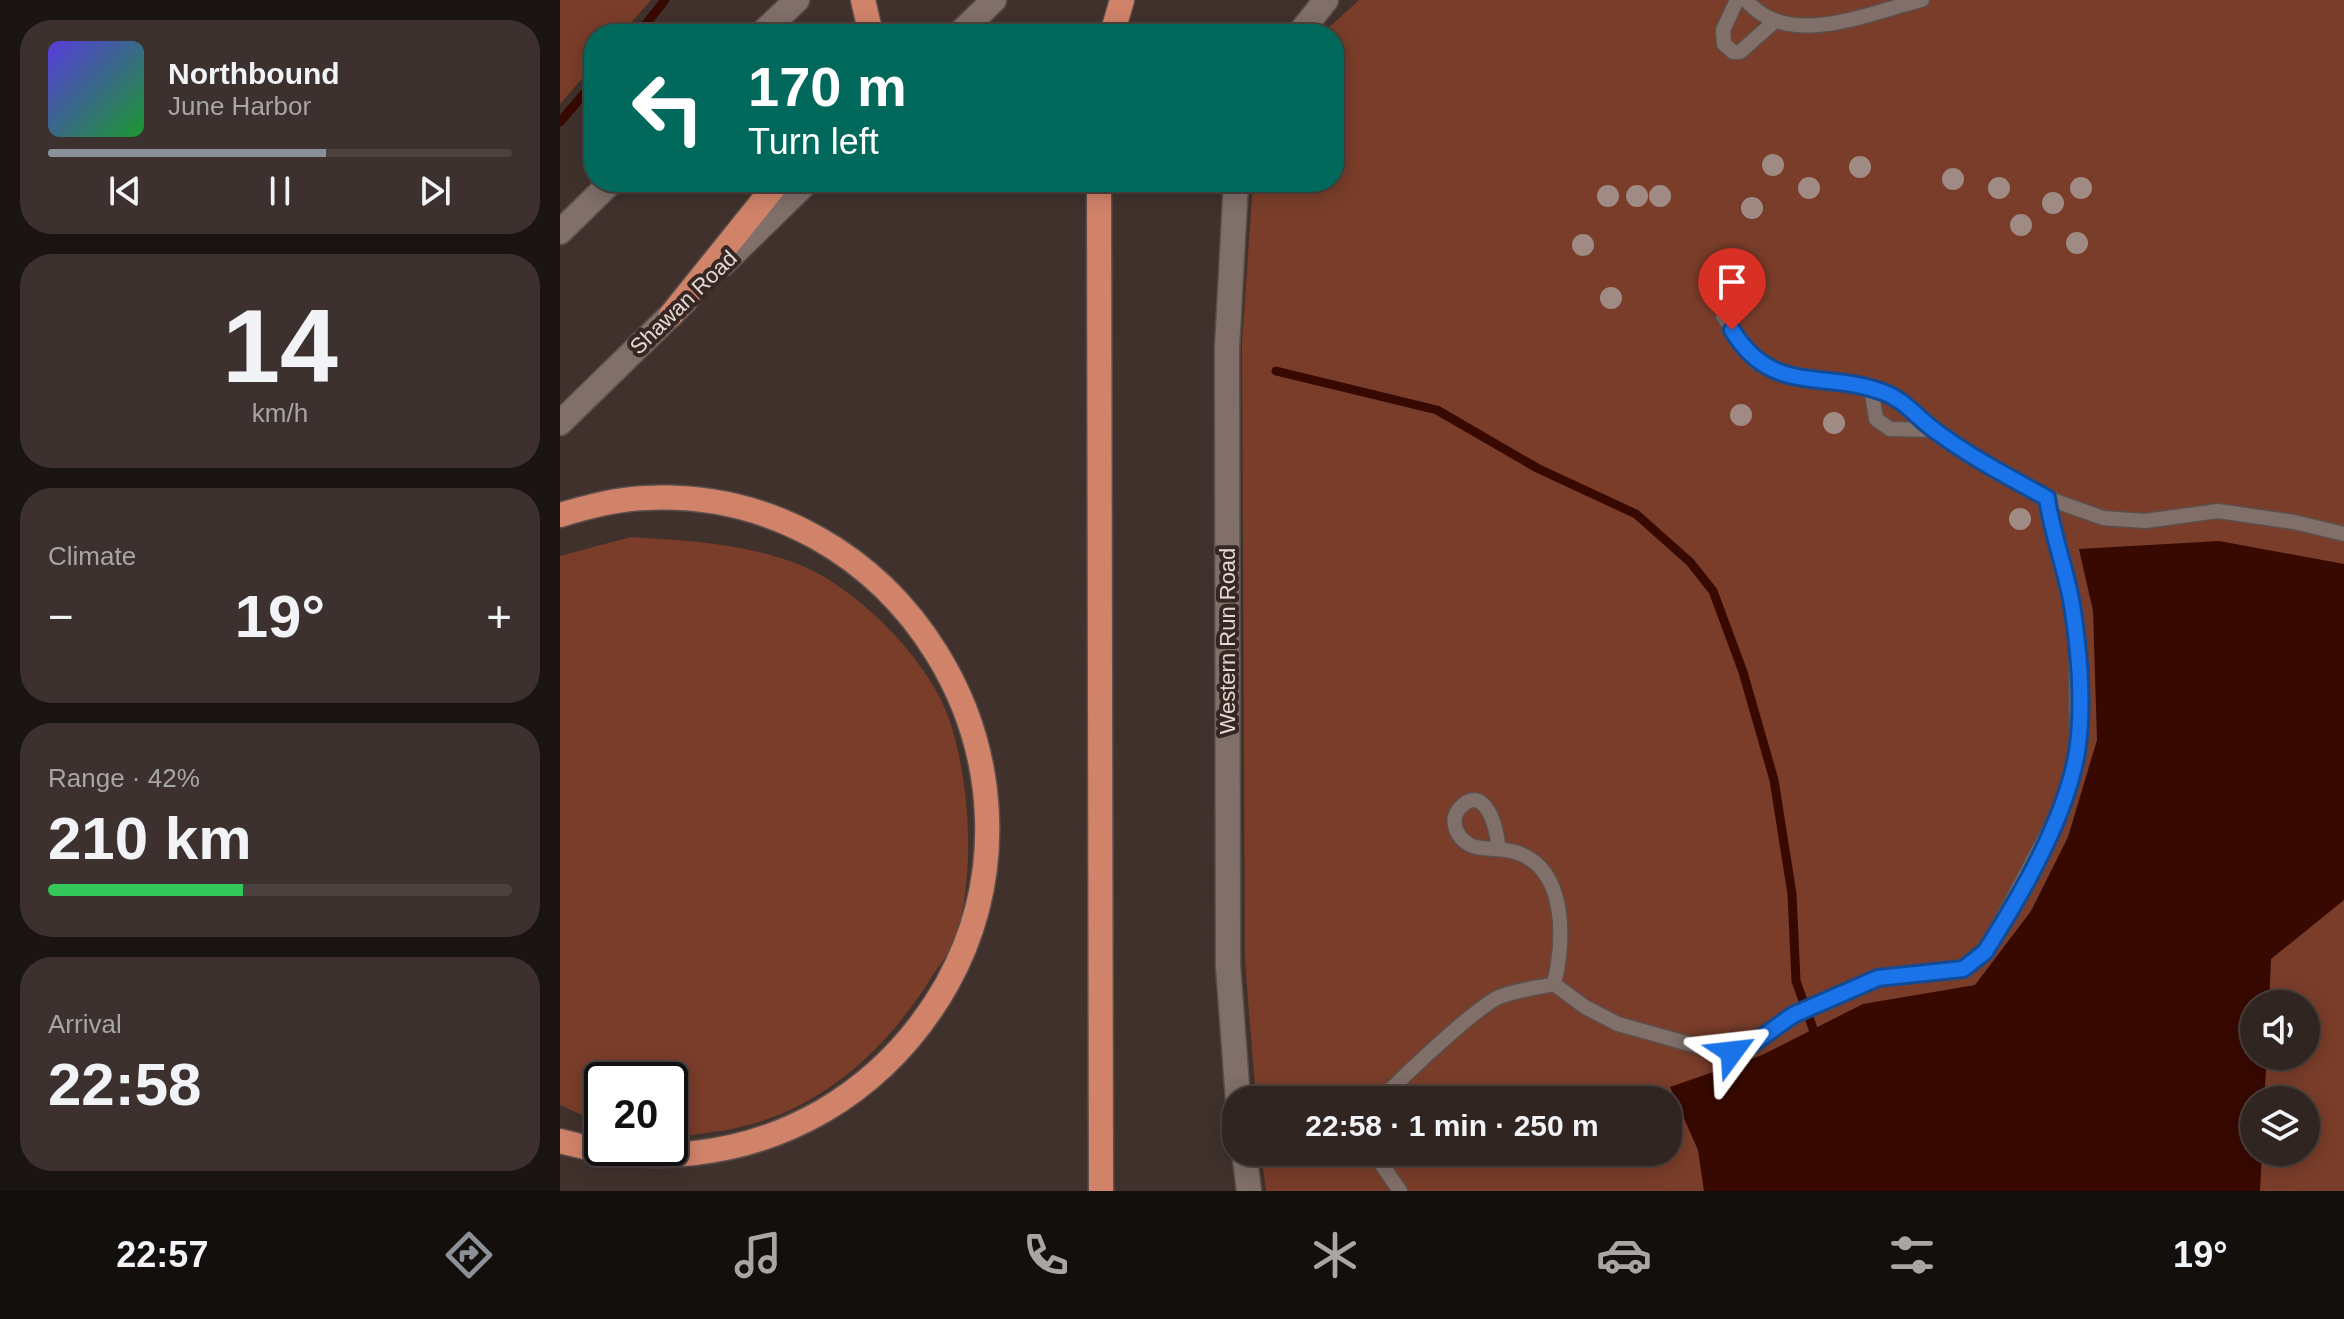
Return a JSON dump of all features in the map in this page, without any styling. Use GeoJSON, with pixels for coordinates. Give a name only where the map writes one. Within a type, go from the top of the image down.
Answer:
{"type":"FeatureCollection","features":[{"type":"Feature","properties":{"kind":"highway"},"geometry":{"type":"LineString","coordinates":[[863,0],[869,24]]}},
{"type":"Feature","properties":{"kind":"highway"},"geometry":{"type":"LineString","coordinates":[[1115,24],[1122,0]]}},
{"type":"Feature","properties":{"kind":"highway"},"geometry":{"type":"LineString","coordinates":[[671,315],[770,192]]}},
{"type":"Feature","properties":{"kind":"highway"},"geometry":{"type":"LineString","coordinates":[[1099,192],[1101,1191]]}},
{"type":"Feature","properties":{"kind":"highway"},"geometry":{"type":"LineString","coordinates":[[560,515],[644,498],[688,499],[734,507],[778,520],[825,544],[863,570],[926,635],[953,681],[980,749],[988,840],[975,917],[960,960],[938,1001],[909,1041],[877,1074],[844,1099],[805,1121],[762,1139],[718,1151],[678,1156],[624,1155],[560,1141]]}},
{"type":"Feature","properties":{"kind":"street"},"geometry":{"type":"LineString","coordinates":[[772,24],[797,0]]}},
{"type":"Feature","properties":{"kind":"street"},"geometry":{"type":"LineString","coordinates":[[969,24],[994,0]]}},
{"type":"Feature","properties":{"kind":"street"},"geometry":{"type":"LineString","coordinates":[[1307,24],[1326,0]]}},
{"type":"Feature","properties":{"kind":"street"},"geometry":{"type":"LineString","coordinates":[[560,232],[601,192]]}},
{"type":"Feature","properties":{"kind":"street","name":"Shawan Road"},"geometry":{"type":"LineString","coordinates":[[560,423],[797,192]]}},
{"type":"Feature","properties":{"kind":"street","name":"Western Run Road"},"geometry":{"type":"LineString","coordinates":[[1235,192],[1227,348],[1227,918],[1237,1086]]}},
{"type":"Feature","properties":{"kind":"street"},"geometry":{"type":"LineString","coordinates":[[1246,1166],[1249,1191]]}},
{"type":"Feature","properties":{"kind":"lane"},"geometry":{"type":"LineString","coordinates":[[1737,0],[1723,30],[1724,44],[1733,52],[1740,52],[1775,21]]}},
{"type":"Feature","properties":{"kind":"lane"},"geometry":{"type":"LineString","coordinates":[[1746,0],[1756,12],[1794,25],[1865,17],[1922,0]]}},
{"type":"Feature","properties":{"kind":"lane"},"geometry":{"type":"LineString","coordinates":[[1723,316],[1756,362],[1781,374],[1871,388],[1905,404],[1933,430],[1974,458],[2047,498],[2103,518],[2145,521],[2218,511],[2294,522],[2344,534]]}},
{"type":"Feature","properties":{"kind":"lane"},"geometry":{"type":"LineString","coordinates":[[1871,388],[1876,419],[1890,429],[1933,430]]}},
{"type":"Feature","properties":{"kind":"lane"},"geometry":{"type":"LineString","coordinates":[[1554,984],[1585,1007],[1618,1024],[1711,1050],[1732,1052],[1751,1045],[1793,1015],[1878,978],[1963,969],[1985,952],[2064,802],[2077,750],[2076,628],[2047,498]]}},
{"type":"Feature","properties":{"kind":"lane"},"geometry":{"type":"LineString","coordinates":[[1498,847],[1522,854],[1543,872],[1554,891],[1562,953],[1554,984]]}},
{"type":"Feature","properties":{"kind":"lane"},"geometry":{"type":"LineString","coordinates":[[1396,1086],[1474,1015],[1499,998],[1554,984]]}},
{"type":"Feature","properties":{"kind":"lane"},"geometry":{"type":"LineString","coordinates":[[1383,1166],[1400,1191]]}},
{"type":"Feature","properties":{"kind":"shaded area"},"geometry":{"type":"Polygon","coordinates":[[[560,0],[651,0],[630,24],[584,24],[584,76],[560,104],[560,0]]]}},
{"type":"Feature","properties":{"kind":"shaded area"},"geometry":{"type":"Polygon","coordinates":[[[1359,0],[2344,0],[2344,1191],[1266,1191],[1263,1166],[1682,1166],[1682,1086],[1255,1086],[1245,961],[1242,343],[1252,192],[1344,192],[1344,24],[1333,24],[1359,0]]]}},
{"type":"Feature","properties":{"kind":"shaded area"},"geometry":{"type":"Polygon","coordinates":[[[631,537],[716,544],[757,551],[798,564],[843,589],[886,626],[924,671],[948,716],[961,768],[968,826],[966,884],[956,937],[911,1007],[865,1059],[839,1081],[780,1115],[747,1126],[688,1136],[688,1062],[584,1062],[584,1116],[560,1105],[560,556],[631,537]]]}},
{"type":"Feature","properties":{"kind":"shaded area"},"geometry":{"type":"Polygon","coordinates":[[[2219,541],[2344,564],[2344,900],[2271,959],[2270,990],[2240,990],[2240,1070],[2266,1070],[2265,1086],[2240,1086],[2240,1166],[2261,1166],[2260,1191],[1704,1191],[1698,1150],[1682,1114],[1682,1086],[1673,1086],[1762,1055],[1863,1004],[1975,985],[2031,911],[2068,837],[2097,740],[2093,611],[2079,549],[2219,541]]]}},
{"type":"Feature","properties":{"kind":"waterway"},"geometry":{"type":"LineString","coordinates":[[646,24],[665,0]]}},
{"type":"Feature","properties":{"kind":"waterway"},"geometry":{"type":"LineString","coordinates":[[560,122],[584,94]]}},
{"type":"Feature","properties":{"kind":"waterway"},"geometry":{"type":"LineString","coordinates":[[1276,371],[1437,410],[1537,468],[1636,514],[1690,562],[1713,591],[1743,672],[1774,780],[1792,894],[1796,981],[1816,1037]]}},
{"type":"Feature","properties":{"kind":"route"},"geometry":{"type":"LineString","coordinates":[[1732,330],[1756,362],[1781,374],[1818,382],[1855,384],[1886,393],[1905,404],[1933,430],[1974,458],[2047,498],[2051,526],[2069,584],[2076,628],[2078,687],[2077,750],[2064,802],[2005,920],[1985,952],[1963,969],[1930,975],[1878,978],[1793,1015],[1751,1045],[1732,1052]]}}]}
